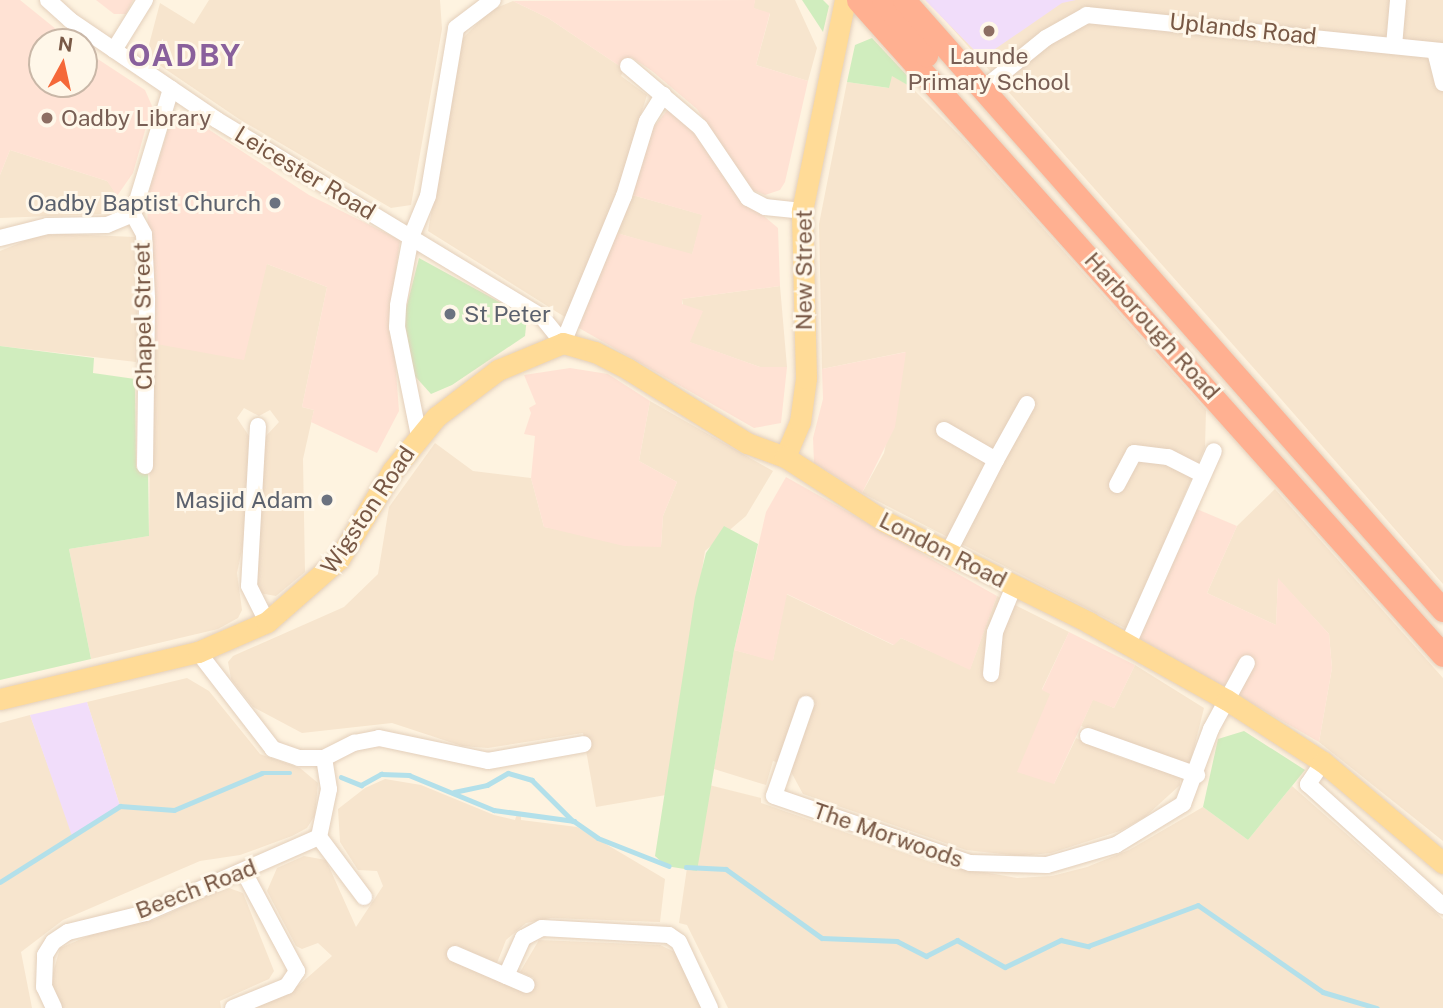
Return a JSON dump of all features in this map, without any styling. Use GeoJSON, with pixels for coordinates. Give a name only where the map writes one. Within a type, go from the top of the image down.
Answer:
{"type":"FeatureCollection","features":[{"type":"Feature","properties":{"kind":"highway","name":"Harborough Road"},"geometry":{"type":"LineString","coordinates":[[858,0],[1443,655]]}},
{"type":"Feature","properties":{"kind":"highway"},"geometry":{"type":"LineString","coordinates":[[883,0],[960,96],[1100,259],[1100,268]]}},
{"type":"Feature","properties":{"kind":"highway","name":"Harborough Road"},"geometry":{"type":"LineString","coordinates":[[904,0],[1443,610]]}},
{"type":"Feature","properties":{"kind":"highway"},"geometry":{"type":"LineString","coordinates":[[938,90],[960,96],[983,89],[979,116]]}},
{"type":"Feature","properties":{"kind":"main road","name":"New Street"},"geometry":{"type":"LineString","coordinates":[[785,457],[800,422],[806,378],[802,211],[845,0]]}},
{"type":"Feature","properties":{"kind":"main road","name":"Wigston Road"},"geometry":{"type":"LineString","coordinates":[[0,699],[198,652],[267,622],[339,559],[382,487],[419,436],[457,398],[498,370],[563,343]]}},
{"type":"Feature","properties":{"kind":"main road","name":"London Road"},"geometry":{"type":"LineString","coordinates":[[563,343],[595,352],[747,443],[785,457],[842,498],[1128,644],[1227,701],[1323,762],[1443,863]]}},
{"type":"Feature","properties":{"kind":"street","name":"Leicester Road"},"geometry":{"type":"LineString","coordinates":[[48,0],[171,89],[542,317],[563,343]]}},
{"type":"Feature","properties":{"kind":"street"},"geometry":{"type":"LineString","coordinates":[[114,50],[145,0]]}},
{"type":"Feature","properties":{"kind":"street"},"geometry":{"type":"LineString","coordinates":[[419,436],[397,327],[411,236],[428,197],[456,28],[493,0]]}},
{"type":"Feature","properties":{"kind":"street"},"geometry":{"type":"LineString","coordinates":[[1394,46],[1398,0]]}},
{"type":"Feature","properties":{"kind":"street","name":"Uplands Road"},"geometry":{"type":"LineString","coordinates":[[983,89],[1046,38],[1087,15],[1439,51]]}},
{"type":"Feature","properties":{"kind":"street"},"geometry":{"type":"LineString","coordinates":[[1439,51],[1443,83]]}},
{"type":"Feature","properties":{"kind":"street"},"geometry":{"type":"LineString","coordinates":[[628,66],[700,127],[748,198],[765,207],[802,211]]}},
{"type":"Feature","properties":{"kind":"street","name":"Chapel Street"},"geometry":{"type":"LineString","coordinates":[[145,466],[147,298],[144,234],[133,214],[171,89]]}},
{"type":"Feature","properties":{"kind":"street"},"geometry":{"type":"LineString","coordinates":[[563,343],[624,196],[647,121],[663,95]]}},
{"type":"Feature","properties":{"kind":"street"},"geometry":{"type":"LineString","coordinates":[[0,238],[47,226],[107,225],[133,214]]}},
{"type":"Feature","properties":{"kind":"street"},"geometry":{"type":"LineString","coordinates":[[948,552],[1027,404]]}},
{"type":"Feature","properties":{"kind":"street"},"geometry":{"type":"LineString","coordinates":[[258,426],[249,586],[267,622]]}},
{"type":"Feature","properties":{"kind":"street"},"geometry":{"type":"LineString","coordinates":[[944,430],[996,460]]}},
{"type":"Feature","properties":{"kind":"street"},"geometry":{"type":"LineString","coordinates":[[1128,644],[1214,451]]}},
{"type":"Feature","properties":{"kind":"street"},"geometry":{"type":"LineString","coordinates":[[1117,485],[1134,453],[1168,457],[1203,475]]}},
{"type":"Feature","properties":{"kind":"street"},"geometry":{"type":"LineString","coordinates":[[991,674],[995,632],[1014,586]]}},
{"type":"Feature","properties":{"kind":"street"},"geometry":{"type":"LineString","coordinates":[[198,652],[273,748],[299,758],[324,758],[354,743],[379,738],[488,761],[584,744]]}},
{"type":"Feature","properties":{"kind":"street","name":"The Morwoods"},"geometry":{"type":"LineString","coordinates":[[806,704],[774,796],[970,863],[1047,865],[1116,845],[1183,804],[1197,775],[1211,729],[1247,663]]}},
{"type":"Feature","properties":{"kind":"street"},"geometry":{"type":"LineString","coordinates":[[1088,736],[1197,775]]}},
{"type":"Feature","properties":{"kind":"street"},"geometry":{"type":"LineString","coordinates":[[324,758],[329,789],[319,837],[364,897]]}},
{"type":"Feature","properties":{"kind":"street"},"geometry":{"type":"LineString","coordinates":[[1323,762],[1308,784],[1443,906]]}},
{"type":"Feature","properties":{"kind":"street","name":"Beech Road"},"geometry":{"type":"LineString","coordinates":[[54,1008],[42,973],[53,942],[107,920],[146,913],[319,837]]}},
{"type":"Feature","properties":{"kind":"street"},"geometry":{"type":"LineString","coordinates":[[233,1008],[287,986],[297,971],[244,872]]}},
{"type":"Feature","properties":{"kind":"street"},"geometry":{"type":"LineString","coordinates":[[506,976],[523,938],[542,928],[669,935],[679,942],[710,1008]]}},
{"type":"Feature","properties":{"kind":"street"},"geometry":{"type":"LineString","coordinates":[[455,954],[527,985]]}},
{"type":"Feature","properties":{"kind":"shaded area"},"geometry":{"type":"Polygon","coordinates":[[[0,0],[20,0],[55,28],[28,28],[28,98],[98,98],[98,59],[145,90],[152,106],[133,173],[117,196],[107,181],[10,150],[0,175],[0,0]]]}},
{"type":"Feature","properties":{"kind":"shaded area"},"geometry":{"type":"Polygon","coordinates":[[[96,0],[133,0],[126,14],[114,14],[96,0]]]}},
{"type":"Feature","properties":{"kind":"shaded area"},"geometry":{"type":"Polygon","coordinates":[[[209,0],[440,0],[442,29],[411,205],[391,208],[239,119],[146,56],[160,3],[194,24],[209,0]]]}},
{"type":"Feature","properties":{"kind":"shaded area"},"geometry":{"type":"Polygon","coordinates":[[[755,0],[795,0],[817,48],[808,81],[756,65],[770,14],[753,8],[755,0]]]}},
{"type":"Feature","properties":{"kind":"shaded area"},"geometry":{"type":"Polygon","coordinates":[[[755,0],[754,8],[770,13],[756,65],[808,81],[785,182],[780,190],[765,195],[750,189],[697,109],[652,71],[631,57],[624,69],[548,18],[513,1],[755,0]]]}},
{"type":"Feature","properties":{"kind":"shaded area","name":"Launde Primary School"},"geometry":{"type":"Polygon","coordinates":[[[925,0],[1076,0],[1062,3],[982,58],[925,0]]]}},
{"type":"Feature","properties":{"kind":"shaded area"},"geometry":{"type":"Polygon","coordinates":[[[927,0],[1443,0],[1443,584],[1259,374],[927,0]]]}},
{"type":"Feature","properties":{"kind":"shaded area"},"geometry":{"type":"Polygon","coordinates":[[[513,1],[548,18],[624,69],[621,76],[647,95],[614,202],[568,319],[428,231],[462,39],[491,10],[513,1]]]}},
{"type":"Feature","properties":{"kind":"shaded area"},"geometry":{"type":"Polygon","coordinates":[[[892,75],[911,87],[962,138],[1206,410],[1205,447],[1127,629],[862,493],[884,453],[905,352],[822,369],[819,224],[847,82],[888,88],[892,75]]]}},
{"type":"Feature","properties":{"kind":"shaded area"},"geometry":{"type":"Polygon","coordinates":[[[669,108],[704,137],[734,191],[778,228],[780,286],[682,299],[682,304],[703,311],[690,342],[760,367],[787,367],[781,423],[754,428],[579,328],[613,232],[692,254],[702,215],[629,194],[653,128],[669,108]]]}},
{"type":"Feature","properties":{"kind":"shaded area"},"geometry":{"type":"Polygon","coordinates":[[[185,114],[309,195],[400,240],[391,306],[399,411],[377,453],[311,422],[314,410],[302,407],[327,287],[267,264],[244,360],[151,343],[147,198],[172,116],[185,114]]]}},
{"type":"Feature","properties":{"kind":"shaded area"},"geometry":{"type":"Polygon","coordinates":[[[10,150],[107,181],[114,187],[116,204],[103,214],[0,218],[0,175],[10,150]]]}},
{"type":"Feature","properties":{"kind":"shaded area"},"geometry":{"type":"Polygon","coordinates":[[[629,194],[703,215],[692,255],[613,232],[629,194]]]}},
{"type":"Feature","properties":{"kind":"shaded area"},"geometry":{"type":"Polygon","coordinates":[[[63,234],[135,237],[139,244],[136,362],[0,346],[0,251],[37,236],[63,234]]]}},
{"type":"Feature","properties":{"kind":"shaded area"},"geometry":{"type":"Polygon","coordinates":[[[267,264],[327,287],[302,407],[314,410],[303,459],[305,572],[276,596],[259,593],[254,586],[264,445],[266,436],[279,422],[270,410],[259,416],[244,408],[237,418],[249,436],[245,535],[237,573],[242,610],[238,618],[218,629],[91,659],[69,549],[149,536],[151,343],[267,264]]]}},
{"type":"Feature","properties":{"kind":"shaded area"},"geometry":{"type":"Polygon","coordinates":[[[780,286],[787,367],[760,367],[689,342],[682,299],[780,286]]]}},
{"type":"Feature","properties":{"kind":"shaded area"},"geometry":{"type":"Polygon","coordinates":[[[906,352],[895,427],[862,493],[814,463],[813,438],[823,399],[822,369],[906,352]]]}},
{"type":"Feature","properties":{"kind":"shaded area"},"geometry":{"type":"Polygon","coordinates":[[[570,368],[608,374],[650,401],[639,461],[677,482],[663,516],[661,547],[624,546],[544,527],[531,478],[535,436],[524,434],[531,413],[529,408],[536,404],[524,375],[570,368]]]}},
{"type":"Feature","properties":{"kind":"shaded area"},"geometry":{"type":"Polygon","coordinates":[[[650,401],[773,471],[746,516],[705,551],[666,795],[596,807],[583,733],[488,748],[462,746],[392,723],[302,733],[253,707],[231,679],[228,662],[233,656],[344,607],[378,574],[389,507],[435,443],[473,471],[531,478],[544,527],[661,546],[663,516],[677,482],[639,461],[650,401]]]}},
{"type":"Feature","properties":{"kind":"shaded area"},"geometry":{"type":"Polygon","coordinates":[[[786,477],[997,596],[970,670],[901,638],[894,645],[787,594],[773,661],[734,650],[766,512],[786,477]]]}},
{"type":"Feature","properties":{"kind":"shaded area"},"geometry":{"type":"Polygon","coordinates":[[[1275,489],[1443,678],[1443,841],[1319,742],[1332,668],[1329,634],[1278,579],[1276,625],[1207,593],[1237,526],[1275,489]]]}},
{"type":"Feature","properties":{"kind":"shaded area"},"geometry":{"type":"Polygon","coordinates":[[[1192,507],[1237,526],[1207,593],[1276,625],[1278,578],[1329,634],[1332,668],[1319,742],[1136,637],[1192,507]]]}},
{"type":"Feature","properties":{"kind":"shaded area"},"geometry":{"type":"Polygon","coordinates":[[[786,594],[893,645],[901,638],[970,669],[997,596],[1069,632],[1042,689],[1050,693],[1054,784],[1076,738],[1119,757],[1180,776],[1180,785],[1145,817],[1120,831],[1051,853],[1021,856],[966,850],[803,794],[790,770],[814,701],[802,697],[779,763],[773,761],[766,785],[714,769],[734,650],[773,660],[786,594]]]}},
{"type":"Feature","properties":{"kind":"shaded area"},"geometry":{"type":"Polygon","coordinates":[[[1069,632],[1135,665],[1114,708],[1093,700],[1054,784],[1017,772],[1050,694],[1042,690],[1069,632]]]}},
{"type":"Feature","properties":{"kind":"shaded area"},"geometry":{"type":"Polygon","coordinates":[[[1135,665],[1204,708],[1190,764],[1081,726],[1093,699],[1114,708],[1135,665]]]}},
{"type":"Feature","properties":{"kind":"shaded area"},"geometry":{"type":"Polygon","coordinates":[[[187,678],[209,691],[260,754],[300,768],[318,783],[315,815],[307,828],[292,836],[240,855],[200,861],[63,920],[21,952],[32,1008],[0,1008],[0,723],[30,715],[73,836],[120,806],[87,702],[187,678]]]}},
{"type":"Feature","properties":{"kind":"shaded area"},"geometry":{"type":"Polygon","coordinates":[[[87,702],[120,806],[72,836],[30,715],[87,702]]]}},
{"type":"Feature","properties":{"kind":"shaded area"},"geometry":{"type":"Polygon","coordinates":[[[385,779],[421,785],[494,815],[515,820],[517,814],[521,814],[521,820],[577,827],[665,879],[660,922],[551,918],[526,923],[506,940],[497,963],[456,945],[449,960],[526,993],[534,978],[520,972],[539,940],[660,945],[677,953],[702,1008],[253,1008],[299,985],[332,956],[318,943],[302,949],[296,946],[267,891],[277,868],[304,856],[326,860],[356,927],[383,886],[377,871],[358,870],[340,842],[338,809],[365,788],[385,779]]]}},
{"type":"Feature","properties":{"kind":"shaded area"},"geometry":{"type":"Polygon","coordinates":[[[709,785],[761,798],[761,803],[933,863],[1017,878],[1052,876],[1087,867],[1129,850],[1203,807],[1248,840],[1292,786],[1443,919],[1443,1008],[728,1008],[687,925],[679,923],[688,861],[709,785]]]}},
{"type":"Feature","properties":{"kind":"shaded area"},"geometry":{"type":"Polygon","coordinates":[[[226,887],[243,893],[274,971],[269,979],[220,1001],[221,1008],[59,1008],[51,980],[60,948],[105,929],[154,920],[226,887]]]}},
{"type":"Feature","properties":{"kind":"green space"},"geometry":{"type":"Polygon","coordinates":[[[802,0],[823,0],[829,6],[823,32],[802,0]]]}},
{"type":"Feature","properties":{"kind":"green space"},"geometry":{"type":"Polygon","coordinates":[[[872,38],[915,84],[911,87],[892,76],[889,88],[847,82],[855,45],[872,38]]]}},
{"type":"Feature","properties":{"kind":"green space"},"geometry":{"type":"Polygon","coordinates":[[[419,258],[527,317],[525,336],[452,385],[431,394],[413,374],[404,317],[419,258]]]}},
{"type":"Feature","properties":{"kind":"green space"},"geometry":{"type":"Polygon","coordinates":[[[0,346],[94,358],[93,373],[135,379],[136,468],[148,469],[149,536],[69,549],[91,659],[0,680],[0,346]]]}},
{"type":"Feature","properties":{"kind":"green space"},"geometry":{"type":"Polygon","coordinates":[[[724,526],[758,544],[734,650],[697,871],[666,866],[655,856],[695,597],[706,553],[724,526]]]}},
{"type":"Feature","properties":{"kind":"green space"},"geometry":{"type":"Polygon","coordinates":[[[1244,731],[1305,770],[1248,840],[1203,807],[1218,739],[1244,731]]]}},
{"type":"Feature","properties":{"kind":"waterway"},"geometry":{"type":"LineString","coordinates":[[0,882],[120,806],[174,810],[262,773],[290,773]]}},
{"type":"Feature","properties":{"kind":"waterway"},"geometry":{"type":"LineString","coordinates":[[454,792],[487,785],[508,773],[532,780],[573,821]]}},
{"type":"Feature","properties":{"kind":"waterway"},"geometry":{"type":"LineString","coordinates":[[341,777],[361,785],[381,774],[409,775],[494,810],[574,821],[598,838],[669,866]]}},
{"type":"Feature","properties":{"kind":"waterway"},"geometry":{"type":"LineString","coordinates":[[686,867],[726,869],[822,938],[897,941],[926,956],[957,940],[1005,967],[1061,940],[1088,946],[1198,905],[1323,992],[1377,1008]]}},
{"type":"Feature","properties":{"kind":"place","name":"Launde Primary School"},"geometry":{"type":"Point","coordinates":[989,31]}},
{"type":"Feature","properties":{"kind":"place","name":"Oadby Library"},"geometry":{"type":"Point","coordinates":[47,118]}},
{"type":"Feature","properties":{"kind":"place","name":"Oadby Baptist Church"},"geometry":{"type":"Point","coordinates":[275,203]}},
{"type":"Feature","properties":{"kind":"place","name":"St Peter"},"geometry":{"type":"Point","coordinates":[450,314]}},
{"type":"Feature","properties":{"kind":"place","name":"Masjid Adam"},"geometry":{"type":"Point","coordinates":[327,500]}},
{"type":"Feature","properties":{"kind":"district","name":"OADBY"},"geometry":{"type":"Point","coordinates":[185,55]}}]}
